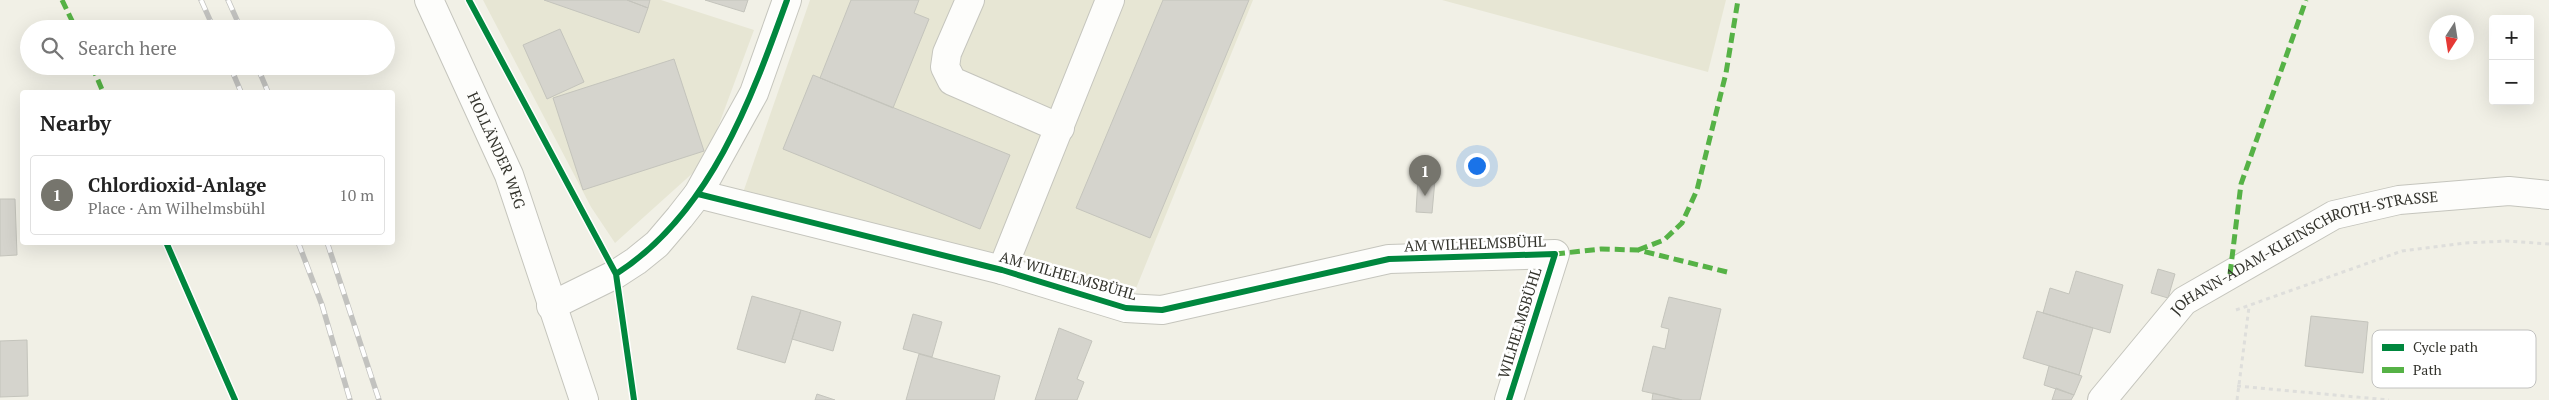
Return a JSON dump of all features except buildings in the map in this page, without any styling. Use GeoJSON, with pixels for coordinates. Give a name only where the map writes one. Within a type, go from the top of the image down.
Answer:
{"type":"FeatureCollection","features":[{"type":"Feature","properties":{"kind":"street","name":"HOLLÄNDER WEG"},"geometry":{"type":"LineString","coordinates":[[429,0],[509,174],[551,306],[584,400]]}},
{"type":"Feature","properties":{"kind":"street"},"geometry":{"type":"LineString","coordinates":[[551,306],[616,274],[636,261],[657,244],[698,194],[754,93],[787,0]]}},
{"type":"Feature","properties":{"kind":"street"},"geometry":{"type":"LineString","coordinates":[[970,0],[947,53],[945,67],[952,81],[1060,128]]}},
{"type":"Feature","properties":{"kind":"street"},"geometry":{"type":"LineString","coordinates":[[1002,270],[1110,0]]}},
{"type":"Feature","properties":{"kind":"street","name":"JOHANN-ADAM-KLEINSCHROTH-STRASSE"},"geometry":{"type":"LineString","coordinates":[[2102,400],[2184,301],[2334,214],[2399,200],[2509,191],[2549,196]]}},
{"type":"Feature","properties":{"kind":"street","name":"AM WILHELMSBÜHL"},"geometry":{"type":"LineString","coordinates":[[698,194],[1002,270],[1126,308],[1162,310],[1389,259],[1555,254]]}},
{"type":"Feature","properties":{"kind":"street","name":"WILHELMSBÜHL"},"geometry":{"type":"LineString","coordinates":[[1510,400],[1555,254]]}},
{"type":"Feature","properties":{"kind":"path"},"geometry":{"type":"LineString","coordinates":[[2230,312],[2249,307],[2318,280],[2402,251],[2465,243],[2507,241],[2549,244]]}},
{"type":"Feature","properties":{"kind":"path"},"geometry":{"type":"LineString","coordinates":[[2237,400],[2237,386],[2249,307]]}},
{"type":"Feature","properties":{"kind":"path"},"geometry":{"type":"LineString","coordinates":[[2237,386],[2389,400]]}},
{"type":"Feature","properties":{"kind":"shaded area"},"geometry":{"type":"Polygon","coordinates":[[[483,0],[661,0],[754,30],[705,162],[615,243],[591,207],[483,0]]]}},
{"type":"Feature","properties":{"kind":"shaded area"},"geometry":{"type":"Polygon","coordinates":[[[810,0],[1253,0],[1126,313],[737,210],[810,0]]]}},
{"type":"Feature","properties":{"kind":"shaded area"},"geometry":{"type":"Polygon","coordinates":[[[1442,0],[1726,0],[1708,72],[1442,0]]]}},
{"type":"Feature","properties":{"kind":"railway"},"geometry":{"type":"LineString","coordinates":[[201,0],[210,20]]}},
{"type":"Feature","properties":{"kind":"railway"},"geometry":{"type":"LineString","coordinates":[[228,0],[237,20]]}},
{"type":"Feature","properties":{"kind":"railway"},"geometry":{"type":"LineString","coordinates":[[234,75],[240,90]]}},
{"type":"Feature","properties":{"kind":"railway"},"geometry":{"type":"LineString","coordinates":[[261,75],[267,90]]}},
{"type":"Feature","properties":{"kind":"railway"},"geometry":{"type":"LineString","coordinates":[[299,245],[322,305],[350,400]]}},
{"type":"Feature","properties":{"kind":"railway"},"geometry":{"type":"LineString","coordinates":[[328,245],[379,400]]}},
{"type":"Feature","properties":{"kind":"marked path"},"geometry":{"type":"LineString","coordinates":[[62,0],[72,20]]}},
{"type":"Feature","properties":{"kind":"marked path"},"geometry":{"type":"LineString","coordinates":[[1638,250],[1664,240],[1682,223],[1697,190],[1726,73],[1738,0]]}},
{"type":"Feature","properties":{"kind":"marked path"},"geometry":{"type":"LineString","coordinates":[[2230,274],[2241,184],[2306,0]]}},
{"type":"Feature","properties":{"kind":"marked path"},"geometry":{"type":"LineString","coordinates":[[96,75],[102,90]]}},
{"type":"Feature","properties":{"kind":"marked path"},"geometry":{"type":"LineString","coordinates":[[1555,254],[1601,249],[1638,250],[1727,272]]}},
{"type":"Feature","properties":{"kind":"cycle path"},"geometry":{"type":"LineString","coordinates":[[469,0],[616,274],[634,400]]}},
{"type":"Feature","properties":{"kind":"cycle path"},"geometry":{"type":"LineString","coordinates":[[616,274],[649,249],[677,220],[702,187],[742,115],[787,0]]}},
{"type":"Feature","properties":{"kind":"cycle path"},"geometry":{"type":"LineString","coordinates":[[698,194],[1002,270],[1126,308],[1162,310],[1389,259],[1555,254],[1509,400]]}},
{"type":"Feature","properties":{"kind":"cycle path"},"geometry":{"type":"LineString","coordinates":[[167,245],[235,400]]}},
{"type":"Feature","properties":{"kind":"place","name":"Chlordioxid-Anlage"},"geometry":{"type":"Point","coordinates":[1425,196]}}]}
